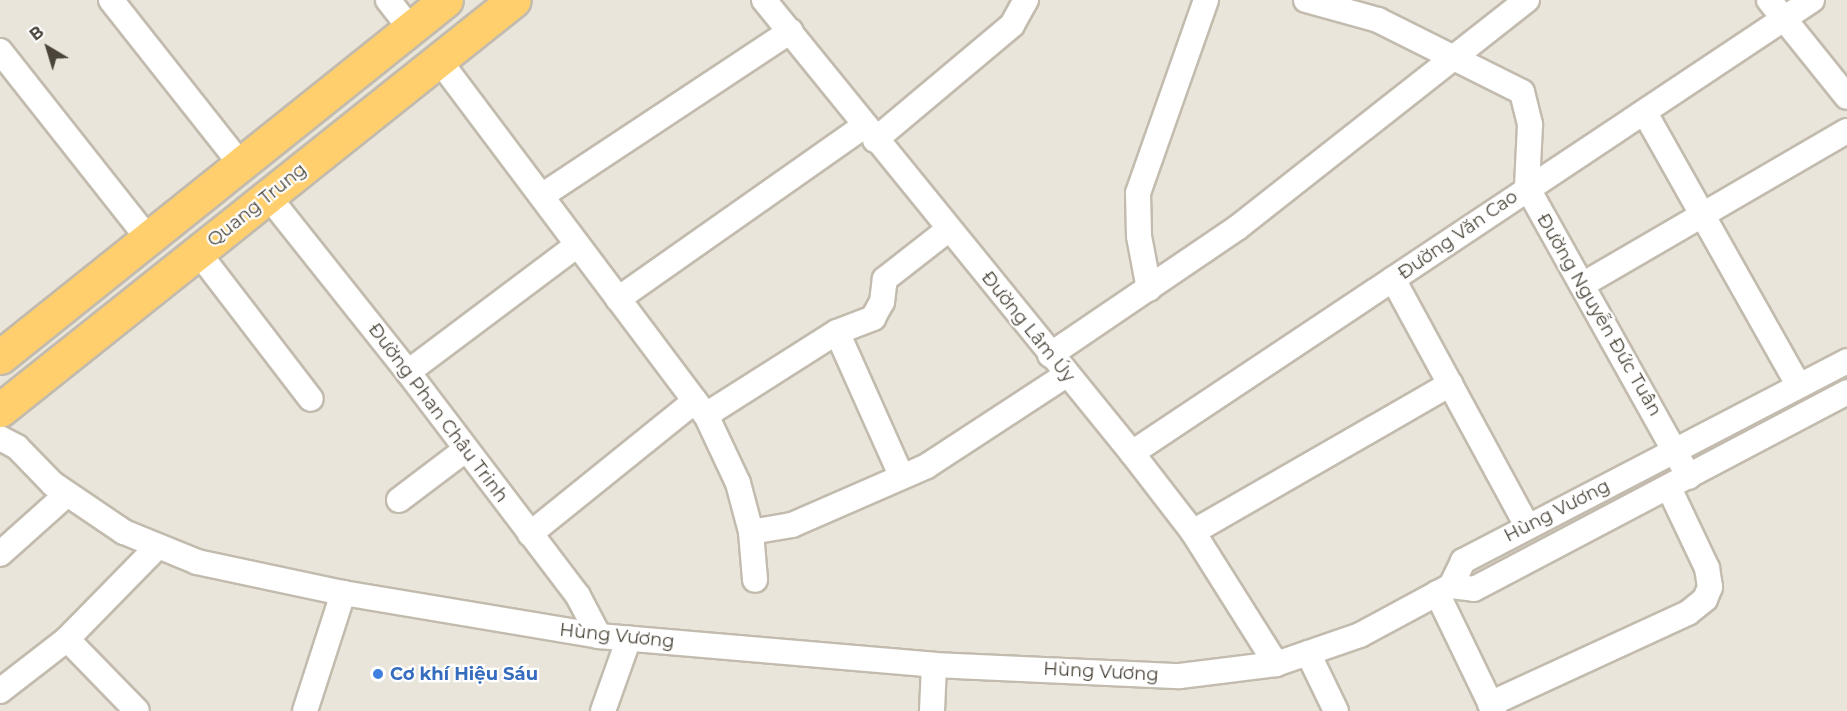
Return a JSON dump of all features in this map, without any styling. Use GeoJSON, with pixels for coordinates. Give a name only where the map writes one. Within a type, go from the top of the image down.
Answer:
{"type":"FeatureCollection","features":[{"type":"Feature","properties":{"kind":"highway"},"geometry":{"type":"LineString","coordinates":[[0,357],[239,162],[446,0]]}},
{"type":"Feature","properties":{"kind":"highway","name":"Quang Trung"},"geometry":{"type":"LineString","coordinates":[[0,410],[514,0]]}},
{"type":"Feature","properties":{"kind":"highway"},"geometry":{"type":"LineString","coordinates":[[239,162],[267,196]]}},
{"type":"Feature","properties":{"kind":"street"},"geometry":{"type":"LineString","coordinates":[[111,0],[239,162]]}},
{"type":"Feature","properties":{"kind":"street"},"geometry":{"type":"LineString","coordinates":[[388,0],[410,28]]}},
{"type":"Feature","properties":{"kind":"street","name":"Đường Lâm Úy"},"geometry":{"type":"LineString","coordinates":[[764,0],[1066,375],[1132,453],[1193,532],[1276,664]]}},
{"type":"Feature","properties":{"kind":"street"},"geometry":{"type":"LineString","coordinates":[[618,299],[870,133],[1012,25],[1026,0]]}},
{"type":"Feature","properties":{"kind":"street"},"geometry":{"type":"LineString","coordinates":[[1149,289],[1139,236],[1138,193],[1206,0]]}},
{"type":"Feature","properties":{"kind":"street"},"geometry":{"type":"LineString","coordinates":[[1306,0],[1378,20],[1513,85],[1527,100],[1530,125],[1527,187]]}},
{"type":"Feature","properties":{"kind":"street"},"geometry":{"type":"LineString","coordinates":[[1050,355],[1237,228],[1527,0]]}},
{"type":"Feature","properties":{"kind":"street","name":"Đường Văn Cao"},"geometry":{"type":"LineString","coordinates":[[1132,453],[1527,187],[1645,113],[1776,9],[1812,0]]}},
{"type":"Feature","properties":{"kind":"street"},"geometry":{"type":"LineString","coordinates":[[1776,9],[1847,98]]}},
{"type":"Feature","properties":{"kind":"street"},"geometry":{"type":"LineString","coordinates":[[543,195],[791,32]]}},
{"type":"Feature","properties":{"kind":"street"},"geometry":{"type":"LineString","coordinates":[[0,51],[147,237]]}},
{"type":"Feature","properties":{"kind":"street"},"geometry":{"type":"LineString","coordinates":[[439,60],[543,195],[577,245],[700,408],[738,483],[751,532],[755,580]]}},
{"type":"Feature","properties":{"kind":"street"},"geometry":{"type":"LineString","coordinates":[[1645,113],[1799,386]]}},
{"type":"Feature","properties":{"kind":"street"},"geometry":{"type":"LineString","coordinates":[[1582,285],[1847,131]]}},
{"type":"Feature","properties":{"kind":"street","name":"Đường Nguyễn Đức Tuân"},"geometry":{"type":"LineString","coordinates":[[1492,707],[1688,613],[1705,599],[1710,586],[1707,568],[1679,482],[1676,451],[1527,187]]}},
{"type":"Feature","properties":{"kind":"street","name":"Đường Phan Châu Trinh"},"geometry":{"type":"LineString","coordinates":[[267,196],[408,372],[578,596],[599,636]]}},
{"type":"Feature","properties":{"kind":"street"},"geometry":{"type":"LineString","coordinates":[[530,534],[700,408],[837,332],[873,318],[882,303],[885,279],[949,229]]}},
{"type":"Feature","properties":{"kind":"street"},"geometry":{"type":"LineString","coordinates":[[408,372],[577,245]]}},
{"type":"Feature","properties":{"kind":"street"},"geometry":{"type":"LineString","coordinates":[[198,252],[311,399]]}},
{"type":"Feature","properties":{"kind":"street"},"geometry":{"type":"LineString","coordinates":[[1393,279],[1527,526]]}},
{"type":"Feature","properties":{"kind":"street"},"geometry":{"type":"LineString","coordinates":[[837,332],[901,475]]}},
{"type":"Feature","properties":{"kind":"street","name":"Hùng Vương"},"geometry":{"type":"LineString","coordinates":[[1444,590],[1463,561],[1847,361]]}},
{"type":"Feature","properties":{"kind":"street"},"geometry":{"type":"LineString","coordinates":[[751,532],[792,525],[901,475],[927,466],[1066,375]]}},
{"type":"Feature","properties":{"kind":"street"},"geometry":{"type":"LineString","coordinates":[[1193,532],[1450,384]]}},
{"type":"Feature","properties":{"kind":"street","name":"Hùng Vương"},"geometry":{"type":"LineString","coordinates":[[0,438],[17,447],[67,494],[124,532],[223,570],[343,593],[599,636],[934,665],[1180,676],[1276,664],[1360,635],[1444,590],[1474,589],[1847,392]]}},
{"type":"Feature","properties":{"kind":"street"},"geometry":{"type":"LineString","coordinates":[[399,500],[465,450]]}},
{"type":"Feature","properties":{"kind":"street"},"geometry":{"type":"LineString","coordinates":[[0,554],[67,494]]}},
{"type":"Feature","properties":{"kind":"street"},"geometry":{"type":"LineString","coordinates":[[0,691],[67,639],[157,546]]}},
{"type":"Feature","properties":{"kind":"street"},"geometry":{"type":"LineString","coordinates":[[1444,590],[1492,707]]}},
{"type":"Feature","properties":{"kind":"street"},"geometry":{"type":"LineString","coordinates":[[305,711],[343,593]]}},
{"type":"Feature","properties":{"kind":"street"},"geometry":{"type":"LineString","coordinates":[[603,711],[629,638]]}},
{"type":"Feature","properties":{"kind":"street"},"geometry":{"type":"LineString","coordinates":[[67,639],[137,711]]}},
{"type":"Feature","properties":{"kind":"street"},"geometry":{"type":"LineString","coordinates":[[1308,653],[1336,711]]}},
{"type":"Feature","properties":{"kind":"street"},"geometry":{"type":"LineString","coordinates":[[933,711],[934,665]]}},
{"type":"Feature","properties":{"kind":"shaded area"},"geometry":{"type":"Polygon","coordinates":[[[0,0],[1847,0],[1847,711],[0,711],[0,0]]]}},
{"type":"Feature","properties":{"kind":"place","name":"Cơ khí Hiệu Sáu"},"geometry":{"type":"Point","coordinates":[378,674]}}]}
